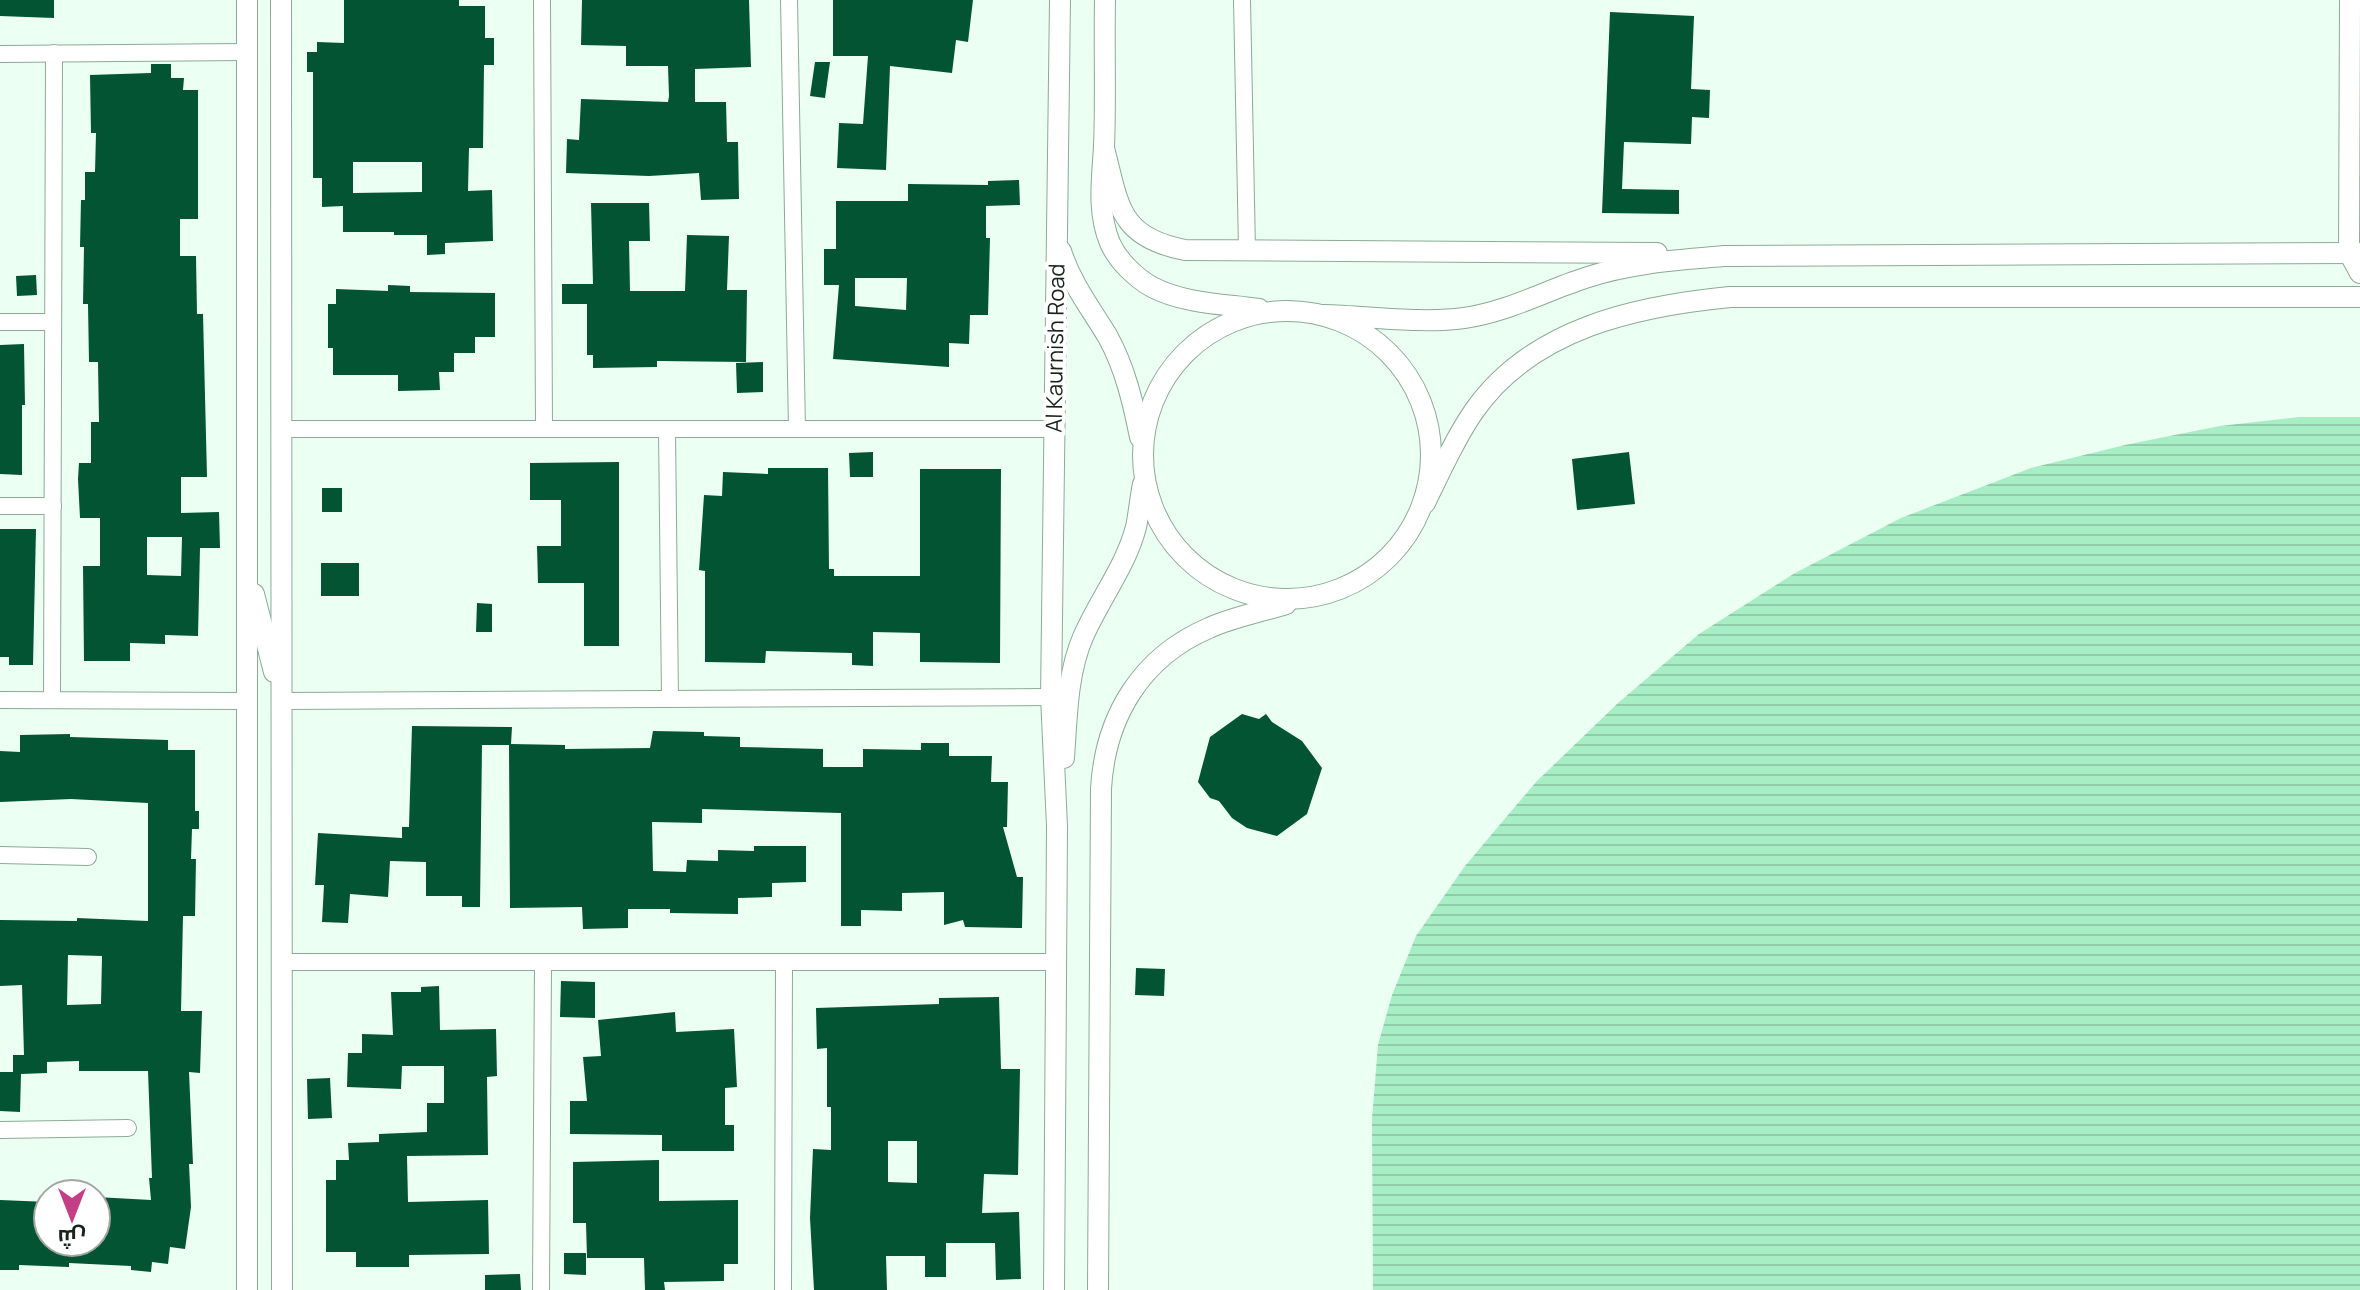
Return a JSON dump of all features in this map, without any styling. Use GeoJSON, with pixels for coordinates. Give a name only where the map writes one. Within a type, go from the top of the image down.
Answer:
{"type":"FeatureCollection","features":[{"type":"Feature","properties":{"kind":"street"},"geometry":{"type":"LineString","coordinates":[[247,0],[247,1290]]}},
{"type":"Feature","properties":{"kind":"street"},"geometry":{"type":"LineString","coordinates":[[281,0],[282,1290]]}},
{"type":"Feature","properties":{"kind":"street"},"geometry":{"type":"LineString","coordinates":[[542,0],[544,429]]}},
{"type":"Feature","properties":{"kind":"street"},"geometry":{"type":"LineString","coordinates":[[789,0],[797,429]]}},
{"type":"Feature","properties":{"kind":"street","name":"Al Kaurnish Road"},"geometry":{"type":"LineString","coordinates":[[1057,826],[1051,697],[1060,0]]}},
{"type":"Feature","properties":{"kind":"street"},"geometry":{"type":"LineString","coordinates":[[1105,0],[1104,148],[1100,187],[1106,229],[1111,245],[1134,274],[1150,285],[1188,300],[1273,311],[1462,319],[1511,307],[1584,278],[1618,269],[1654,262],[1724,256]]}},
{"type":"Feature","properties":{"kind":"street"},"geometry":{"type":"LineString","coordinates":[[1242,0],[1247,250]]}},
{"type":"Feature","properties":{"kind":"street"},"geometry":{"type":"LineString","coordinates":[[2350,0],[2355,253],[2360,273]]}},
{"type":"Feature","properties":{"kind":"street"},"geometry":{"type":"LineString","coordinates":[[0,54],[247,52]]}},
{"type":"Feature","properties":{"kind":"street"},"geometry":{"type":"LineString","coordinates":[[52,700],[54,53]]}},
{"type":"Feature","properties":{"kind":"street"},"geometry":{"type":"LineString","coordinates":[[1104,148],[1120,206],[1128,221],[1138,232],[1167,247],[1185,250],[1628,252],[1724,256],[2355,253]]}},
{"type":"Feature","properties":{"kind":"street"},"geometry":{"type":"LineString","coordinates":[[1054,1290],[1057,826],[1071,687],[1083,638],[1136,528],[1143,480],[1135,412],[1120,362],[1074,285],[1061,252],[1056,227]]}},
{"type":"Feature","properties":{"kind":"street"},"geometry":{"type":"LineString","coordinates":[[2333,297],[2360,288]]}},
{"type":"Feature","properties":{"kind":"street"},"geometry":{"type":"LineString","coordinates":[[1098,1290],[1101,789],[1106,746],[1113,724],[1130,692],[1150,667],[1168,652],[1211,626],[1341,590],[1377,569],[1406,539],[1476,409],[1514,368],[1568,335],[1639,311],[1686,301],[1730,297],[2360,297]]}},
{"type":"Feature","properties":{"kind":"street"},"geometry":{"type":"LineString","coordinates":[[1141,446],[1152,404],[1166,374],[1195,342],[1232,321],[1273,311]]}},
{"type":"Feature","properties":{"kind":"street"},"geometry":{"type":"LineString","coordinates":[[1324,315],[1368,334],[1403,367],[1425,409],[1433,456],[1425,503]]}},
{"type":"Feature","properties":{"kind":"street"},"geometry":{"type":"LineString","coordinates":[[0,322],[53,322]]}},
{"type":"Feature","properties":{"kind":"street"},"geometry":{"type":"LineString","coordinates":[[282,429],[1054,429]]}},
{"type":"Feature","properties":{"kind":"street"},"geometry":{"type":"LineString","coordinates":[[667,429],[670,699]]}},
{"type":"Feature","properties":{"kind":"street"},"geometry":{"type":"LineString","coordinates":[[1143,480],[1157,521],[1182,556],[1217,583],[1257,597],[1301,600]]}},
{"type":"Feature","properties":{"kind":"street"},"geometry":{"type":"LineString","coordinates":[[0,506],[53,506]]}},
{"type":"Feature","properties":{"kind":"street"},"geometry":{"type":"LineString","coordinates":[[247,567],[282,701]]}},
{"type":"Feature","properties":{"kind":"street"},"geometry":{"type":"LineString","coordinates":[[282,701],[1051,697]]}},
{"type":"Feature","properties":{"kind":"street"},"geometry":{"type":"LineString","coordinates":[[0,700],[247,701]]}},
{"type":"Feature","properties":{"kind":"street"},"geometry":{"type":"LineString","coordinates":[[0,855],[88,857]]}},
{"type":"Feature","properties":{"kind":"street"},"geometry":{"type":"LineString","coordinates":[[282,962],[1056,962]]}},
{"type":"Feature","properties":{"kind":"street"},"geometry":{"type":"LineString","coordinates":[[783,1290],[784,963]]}},
{"type":"Feature","properties":{"kind":"street"},"geometry":{"type":"LineString","coordinates":[[541,1290],[543,964]]}},
{"type":"Feature","properties":{"kind":"street"},"geometry":{"type":"LineString","coordinates":[[0,1130],[128,1128]]}},
{"type":"Feature","properties":{"kind":"shaded area"},"geometry":{"type":"Polygon","coordinates":[[[2299,417],[2360,417],[2360,1290],[1373,1290],[1372,1119],[1378,1045],[1392,995],[1416,936],[1465,866],[1536,782],[1618,703],[1699,634],[1795,573],[1901,518],[2031,468],[2220,426],[2299,417]]]}},
{"type":"Feature","properties":{"kind":"building"},"geometry":{"type":"Polygon","coordinates":[[[0,0],[54,0],[54,18],[0,16],[0,0]]]}},
{"type":"Feature","properties":{"kind":"building"},"geometry":{"type":"Polygon","coordinates":[[[344,0],[459,0],[459,6],[485,6],[485,38],[494,38],[494,65],[484,65],[483,148],[469,148],[468,191],[492,190],[493,241],[445,243],[445,254],[427,255],[427,235],[343,232],[343,206],[322,207],[322,178],[313,178],[313,72],[307,72],[307,52],[317,52],[317,42],[344,43],[344,0]],[[353,162],[353,193],[422,192],[422,162],[353,162]]]}},
{"type":"Feature","properties":{"kind":"building"},"geometry":{"type":"Polygon","coordinates":[[[582,0],[749,0],[751,67],[695,69],[695,102],[726,102],[727,142],[738,142],[739,199],[701,200],[699,173],[649,176],[566,173],[567,139],[579,140],[581,99],[668,102],[669,96],[668,66],[626,66],[626,46],[581,45],[582,0]]]}},
{"type":"Feature","properties":{"kind":"building"},"geometry":{"type":"Polygon","coordinates":[[[833,0],[973,0],[968,42],[956,40],[952,73],[890,66],[886,170],[837,168],[839,123],[863,124],[868,56],[833,56],[833,0]]]}},
{"type":"Feature","properties":{"kind":"building"},"geometry":{"type":"Polygon","coordinates":[[[1610,12],[1694,16],[1691,89],[1710,90],[1709,118],[1692,117],[1691,144],[1624,142],[1622,189],[1679,190],[1679,214],[1602,213],[1610,12]]]}},
{"type":"Feature","properties":{"kind":"building"},"geometry":{"type":"Polygon","coordinates":[[[815,62],[830,62],[825,98],[810,96],[815,62]]]}},
{"type":"Feature","properties":{"kind":"building"},"geometry":{"type":"Polygon","coordinates":[[[151,64],[171,64],[171,78],[184,78],[183,90],[198,90],[198,219],[180,219],[180,256],[196,256],[197,314],[203,314],[207,477],[181,477],[181,513],[219,512],[220,548],[200,548],[198,636],[165,635],[165,644],[130,643],[130,661],[84,661],[83,566],[100,566],[100,518],[80,518],[78,479],[79,463],[91,463],[91,422],[99,422],[98,362],[89,362],[88,304],[83,304],[84,247],[80,247],[85,172],[95,172],[96,133],[91,133],[90,75],[151,73],[151,64]],[[147,537],[147,575],[181,576],[182,537],[147,537]]]}},
{"type":"Feature","properties":{"kind":"building"},"geometry":{"type":"Polygon","coordinates":[[[1019,180],[1020,205],[986,206],[986,238],[990,238],[988,315],[970,315],[969,344],[949,343],[949,367],[833,359],[839,285],[824,285],[824,249],[836,249],[836,201],[908,201],[908,184],[988,185],[988,181],[1019,180]],[[855,278],[855,306],[906,310],[907,278],[855,278]]]}},
{"type":"Feature","properties":{"kind":"building"},"geometry":{"type":"Polygon","coordinates":[[[591,203],[649,203],[650,241],[629,241],[630,291],[685,291],[687,235],[729,236],[727,290],[747,290],[746,362],[657,361],[657,367],[593,368],[593,355],[587,355],[587,304],[562,304],[562,284],[593,284],[591,203]]]}},
{"type":"Feature","properties":{"kind":"building"},"geometry":{"type":"Polygon","coordinates":[[[36,275],[37,295],[17,296],[16,276],[36,275]]]}},
{"type":"Feature","properties":{"kind":"building"},"geometry":{"type":"Polygon","coordinates":[[[388,285],[410,286],[410,292],[495,293],[495,337],[475,337],[475,353],[454,353],[454,372],[439,372],[440,390],[398,391],[398,375],[333,375],[333,348],[328,348],[328,304],[336,304],[336,289],[388,291],[388,285]]]}},
{"type":"Feature","properties":{"kind":"building"},"geometry":{"type":"Polygon","coordinates":[[[24,344],[22,475],[0,474],[0,345],[24,344]]]}},
{"type":"Feature","properties":{"kind":"building"},"geometry":{"type":"Polygon","coordinates":[[[763,362],[763,392],[737,393],[736,363],[763,362]]]}},
{"type":"Feature","properties":{"kind":"building"},"geometry":{"type":"Polygon","coordinates":[[[873,452],[873,477],[850,477],[849,453],[873,452]]]}},
{"type":"Feature","properties":{"kind":"building"},"geometry":{"type":"Polygon","coordinates":[[[1629,452],[1635,504],[1577,510],[1572,459],[1629,452]]]}},
{"type":"Feature","properties":{"kind":"building"},"geometry":{"type":"Polygon","coordinates":[[[619,462],[619,646],[584,646],[584,583],[538,583],[537,546],[561,546],[561,500],[530,500],[530,463],[619,462]]]}},
{"type":"Feature","properties":{"kind":"building"},"geometry":{"type":"Polygon","coordinates":[[[768,468],[828,468],[829,569],[834,569],[834,576],[920,576],[920,469],[1001,469],[1000,663],[920,662],[920,633],[873,632],[873,666],[852,665],[852,653],[766,651],[765,663],[705,662],[705,571],[699,570],[704,495],[722,496],[723,472],[768,474],[768,468]]]}},
{"type":"Feature","properties":{"kind":"building"},"geometry":{"type":"Polygon","coordinates":[[[322,488],[342,488],[342,512],[322,512],[322,488]]]}},
{"type":"Feature","properties":{"kind":"building"},"geometry":{"type":"Polygon","coordinates":[[[0,529],[36,529],[33,665],[9,665],[9,657],[0,657],[0,529]]]}},
{"type":"Feature","properties":{"kind":"building"},"geometry":{"type":"Polygon","coordinates":[[[321,563],[359,563],[359,596],[321,596],[321,563]]]}},
{"type":"Feature","properties":{"kind":"building"},"geometry":{"type":"Polygon","coordinates":[[[477,603],[492,604],[492,632],[476,632],[477,603]]]}},
{"type":"Feature","properties":{"kind":"building"},"geometry":{"type":"Polygon","coordinates":[[[1242,714],[1259,719],[1266,714],[1272,722],[1302,741],[1322,768],[1307,814],[1277,836],[1247,828],[1232,818],[1198,782],[1210,737],[1242,714]]]}},
{"type":"Feature","properties":{"kind":"building"},"geometry":{"type":"Polygon","coordinates":[[[412,726],[512,727],[511,744],[565,745],[565,749],[650,748],[653,731],[704,732],[704,736],[740,737],[740,747],[823,749],[823,767],[863,767],[863,749],[921,750],[921,743],[949,743],[949,756],[992,756],[991,782],[1008,782],[1007,827],[1003,827],[1017,877],[1023,877],[1022,928],[965,927],[963,920],[944,925],[944,892],[902,893],[902,911],[861,910],[861,926],[841,926],[841,813],[702,809],[702,823],[652,822],[653,871],[686,872],[687,860],[718,861],[718,850],[754,851],[754,846],[806,846],[806,882],[772,883],[772,897],[738,898],[738,914],[628,909],[628,928],[583,929],[582,907],[510,908],[509,745],[482,745],[480,907],[462,907],[462,896],[426,896],[426,862],[390,861],[388,897],[350,894],[348,923],[322,922],[324,885],[315,885],[318,833],[402,838],[402,827],[409,827],[412,726]]]}},
{"type":"Feature","properties":{"kind":"building"},"geometry":{"type":"Polygon","coordinates":[[[70,734],[70,737],[168,740],[168,750],[195,750],[195,811],[199,811],[199,829],[192,829],[191,859],[196,859],[195,916],[183,916],[181,1011],[202,1011],[200,1073],[189,1072],[193,1164],[189,1164],[191,1207],[185,1249],[170,1247],[168,1264],[152,1262],[151,1272],[131,1270],[131,1266],[69,1263],[69,1267],[19,1265],[19,1270],[0,1270],[0,1200],[32,1201],[32,1258],[112,1258],[112,1198],[151,1200],[149,1178],[152,1178],[148,1071],[79,1071],[79,1061],[47,1062],[47,1073],[21,1074],[20,1112],[0,1111],[0,1072],[13,1072],[13,1055],[24,1055],[22,985],[0,986],[0,920],[77,921],[77,918],[148,921],[148,803],[71,799],[0,802],[0,751],[20,752],[20,735],[70,734]],[[68,955],[67,1005],[101,1004],[102,956],[68,955]]]}},
{"type":"Feature","properties":{"kind":"building"},"geometry":{"type":"Polygon","coordinates":[[[1136,968],[1165,969],[1164,996],[1135,995],[1136,968]]]}},
{"type":"Feature","properties":{"kind":"building"},"geometry":{"type":"Polygon","coordinates":[[[561,981],[595,982],[595,1018],[560,1017],[561,981]]]}},
{"type":"Feature","properties":{"kind":"building"},"geometry":{"type":"Polygon","coordinates":[[[439,986],[440,1030],[496,1029],[497,1076],[487,1077],[488,1155],[407,1156],[408,1202],[488,1200],[489,1254],[409,1255],[409,1267],[356,1267],[356,1252],[326,1252],[326,1180],[336,1180],[336,1160],[349,1160],[348,1143],[379,1142],[379,1134],[427,1132],[427,1103],[444,1103],[444,1066],[402,1066],[401,1089],[347,1087],[348,1053],[362,1053],[362,1034],[393,1035],[391,992],[421,992],[421,987],[439,986]]]}},
{"type":"Feature","properties":{"kind":"building"},"geometry":{"type":"Polygon","coordinates":[[[999,997],[1001,1069],[1020,1069],[1018,1175],[984,1174],[982,1213],[1019,1212],[1021,1279],[996,1280],[995,1243],[946,1243],[946,1277],[925,1277],[925,1256],[886,1256],[887,1290],[814,1290],[810,1218],[813,1149],[831,1150],[827,1048],[817,1049],[816,1008],[939,1004],[939,998],[999,997]],[[888,1141],[888,1182],[917,1183],[917,1141],[888,1141]]]}},
{"type":"Feature","properties":{"kind":"building"},"geometry":{"type":"Polygon","coordinates":[[[675,1012],[676,1032],[734,1029],[737,1087],[725,1088],[725,1125],[734,1125],[734,1151],[662,1151],[662,1135],[570,1134],[570,1101],[587,1101],[583,1057],[601,1056],[598,1020],[675,1012]]]}},
{"type":"Feature","properties":{"kind":"building"},"geometry":{"type":"Polygon","coordinates":[[[330,1078],[332,1118],[308,1119],[307,1079],[330,1078]]]}},
{"type":"Feature","properties":{"kind":"building"},"geometry":{"type":"Polygon","coordinates":[[[659,1160],[659,1201],[738,1200],[738,1264],[724,1264],[724,1281],[664,1282],[665,1290],[645,1290],[644,1258],[587,1258],[586,1223],[573,1223],[573,1162],[659,1160]]]}},
{"type":"Feature","properties":{"kind":"building"},"geometry":{"type":"Polygon","coordinates":[[[564,1253],[586,1253],[586,1275],[564,1274],[564,1253]]]}},
{"type":"Feature","properties":{"kind":"building"},"geometry":{"type":"Polygon","coordinates":[[[520,1274],[521,1290],[485,1290],[485,1275],[520,1274]]]}}]}
